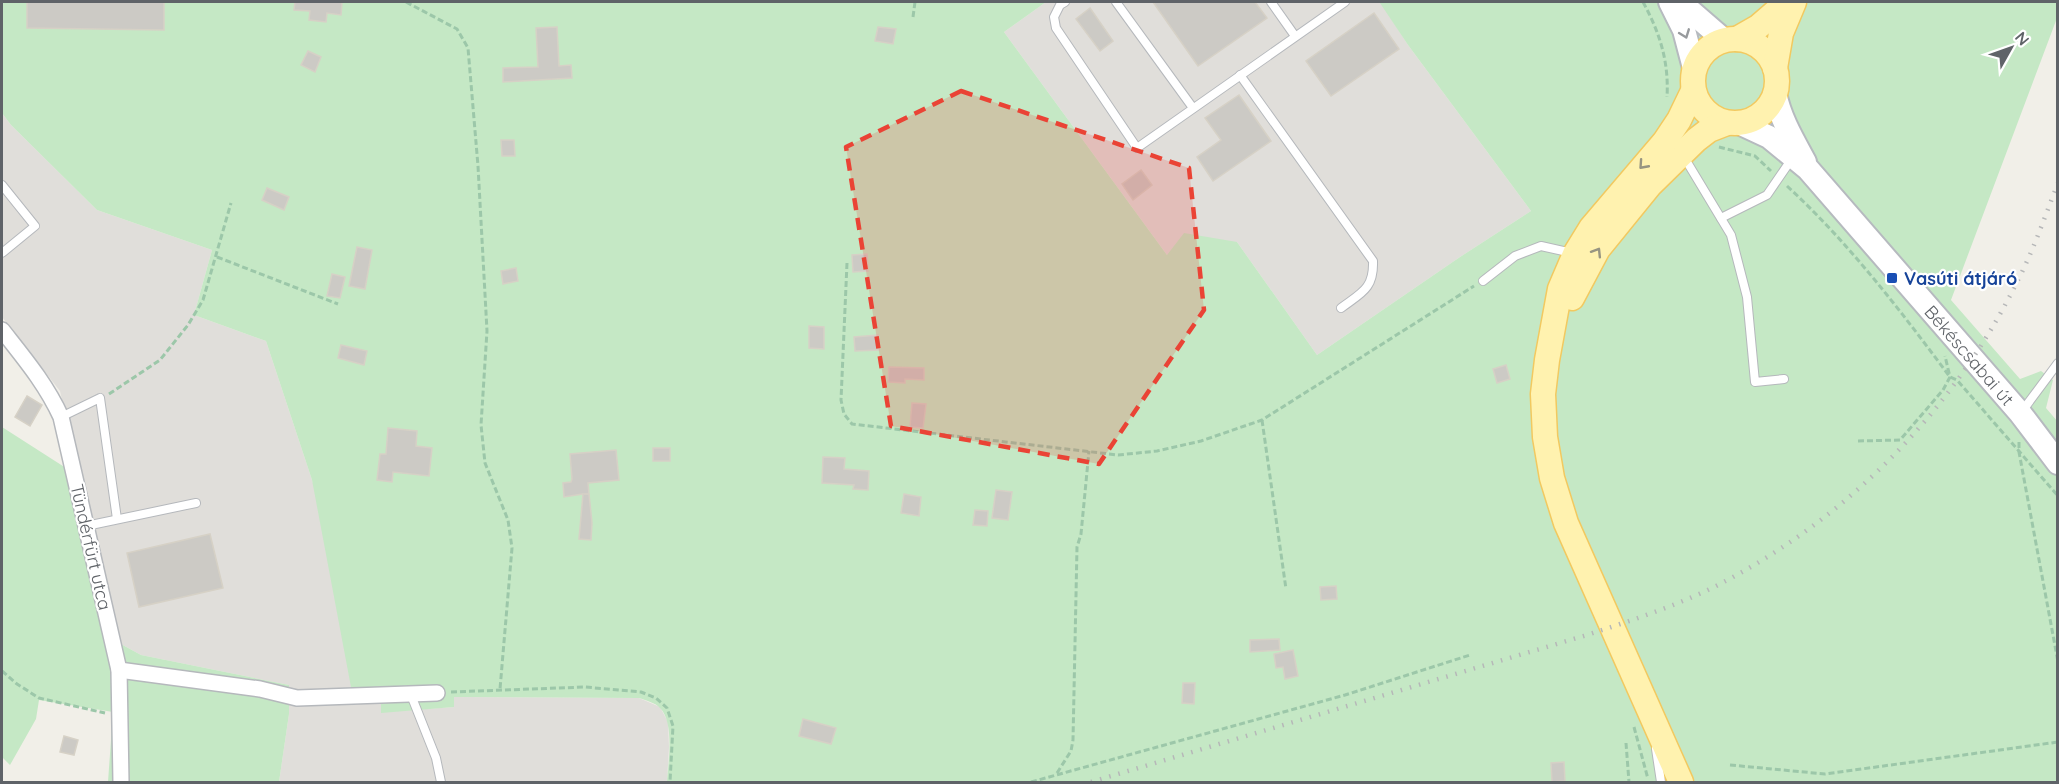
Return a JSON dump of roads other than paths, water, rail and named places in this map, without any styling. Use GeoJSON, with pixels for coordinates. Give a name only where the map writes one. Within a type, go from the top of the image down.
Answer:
{"type":"FeatureCollection","features":[{"type":"Feature","properties":{"kind":"main road"},"geometry":{"type":"LineString","coordinates":[[1681,783],[1641,715],[1566,523],[1552,478],[1545,437],[1544,394],[1547,360],[1560,290],[1575,254],[1591,228],[1665,141],[1679,120],[1699,58],[1707,49],[1758,27],[1787,2]]}},
{"type":"Feature","properties":{"kind":"main road"},"geometry":{"type":"LineString","coordinates":[[1775,68],[1781,33],[1794,2]]}},
{"type":"Feature","properties":{"kind":"main road"},"geometry":{"type":"LineString","coordinates":[[1551,341],[1598,249],[1650,184],[1709,130],[1751,120],[1762,114],[1770,104],[1777,80],[1775,68],[1769,56],[1749,41],[1730,39]]}},
{"type":"Feature","properties":{"kind":"main road"},"geometry":{"type":"LineString","coordinates":[[1694,79],[1698,102],[1705,112],[1716,119],[1733,123]]}},
{"type":"Feature","properties":{"kind":"street"},"geometry":{"type":"LineString","coordinates":[[1670,2],[1684,30],[1694,79]]}},
{"type":"Feature","properties":{"kind":"street"},"geometry":{"type":"LineString","coordinates":[[1680,2],[1730,39]]}},
{"type":"Feature","properties":{"kind":"street","name":"Békéscsabai út"},"geometry":{"type":"LineString","coordinates":[[1775,93],[1801,163]]}},
{"type":"Feature","properties":{"kind":"street","name":"Békéscsabai út"},"geometry":{"type":"LineString","coordinates":[[1733,123],[1769,137],[1801,163],[2020,413],[2058,463]]}},
{"type":"Feature","properties":{"kind":"street","name":"Tündérfürt utca"},"geometry":{"type":"LineString","coordinates":[[2,330],[37,374],[61,417],[119,670],[121,783]]}},
{"type":"Feature","properties":{"kind":"street"},"geometry":{"type":"LineString","coordinates":[[119,670],[260,689],[297,698],[437,693]]}},
{"type":"Feature","properties":{"kind":"lane"},"geometry":{"type":"LineString","coordinates":[[1065,2],[1060,5],[1054,16],[1056,28],[1137,148],[1345,2]]}},
{"type":"Feature","properties":{"kind":"lane"},"geometry":{"type":"LineString","coordinates":[[1116,2],[1193,108]]}},
{"type":"Feature","properties":{"kind":"lane"},"geometry":{"type":"LineString","coordinates":[[1271,2],[1295,36]]}},
{"type":"Feature","properties":{"kind":"lane"},"geometry":{"type":"LineString","coordinates":[[1240,75],[1373,261],[1373,274],[1368,288],[1341,308]]}},
{"type":"Feature","properties":{"kind":"lane"},"geometry":{"type":"LineString","coordinates":[[1689,146],[1731,235],[1747,297],[1755,382],[1784,379]]}},
{"type":"Feature","properties":{"kind":"lane"},"geometry":{"type":"LineString","coordinates":[[1721,218],[1767,195],[1779,179],[1801,163]]}},
{"type":"Feature","properties":{"kind":"lane"},"geometry":{"type":"LineString","coordinates":[[2,185],[35,226],[2,253]]}},
{"type":"Feature","properties":{"kind":"lane"},"geometry":{"type":"LineString","coordinates":[[1483,281],[1515,256],[1541,246],[1575,254]]}},
{"type":"Feature","properties":{"kind":"lane"},"geometry":{"type":"LineString","coordinates":[[2020,413],[2058,363]]}},
{"type":"Feature","properties":{"kind":"lane"},"geometry":{"type":"LineString","coordinates":[[61,417],[100,398],[117,519]]}},
{"type":"Feature","properties":{"kind":"lane"},"geometry":{"type":"LineString","coordinates":[[86,526],[196,503]]}},
{"type":"Feature","properties":{"kind":"lane"},"geometry":{"type":"LineString","coordinates":[[411,695],[436,758],[441,783]]}},
{"type":"Feature","properties":{"kind":"lane"},"geometry":{"type":"LineString","coordinates":[[1641,715],[1661,783]]}},
{"type":"Feature","properties":{"kind":"railway"},"geometry":{"type":"LineString","coordinates":[[1091,782],[1603,630],[1699,594],[1762,560],[1808,530],[1851,496],[1928,418],[1992,328],[2024,268],[2058,183]]}},
{"type":"Feature","properties":{"kind":"place","name":"Vasúti átjáró"},"geometry":{"type":"Point","coordinates":[1892,278]}}]}
